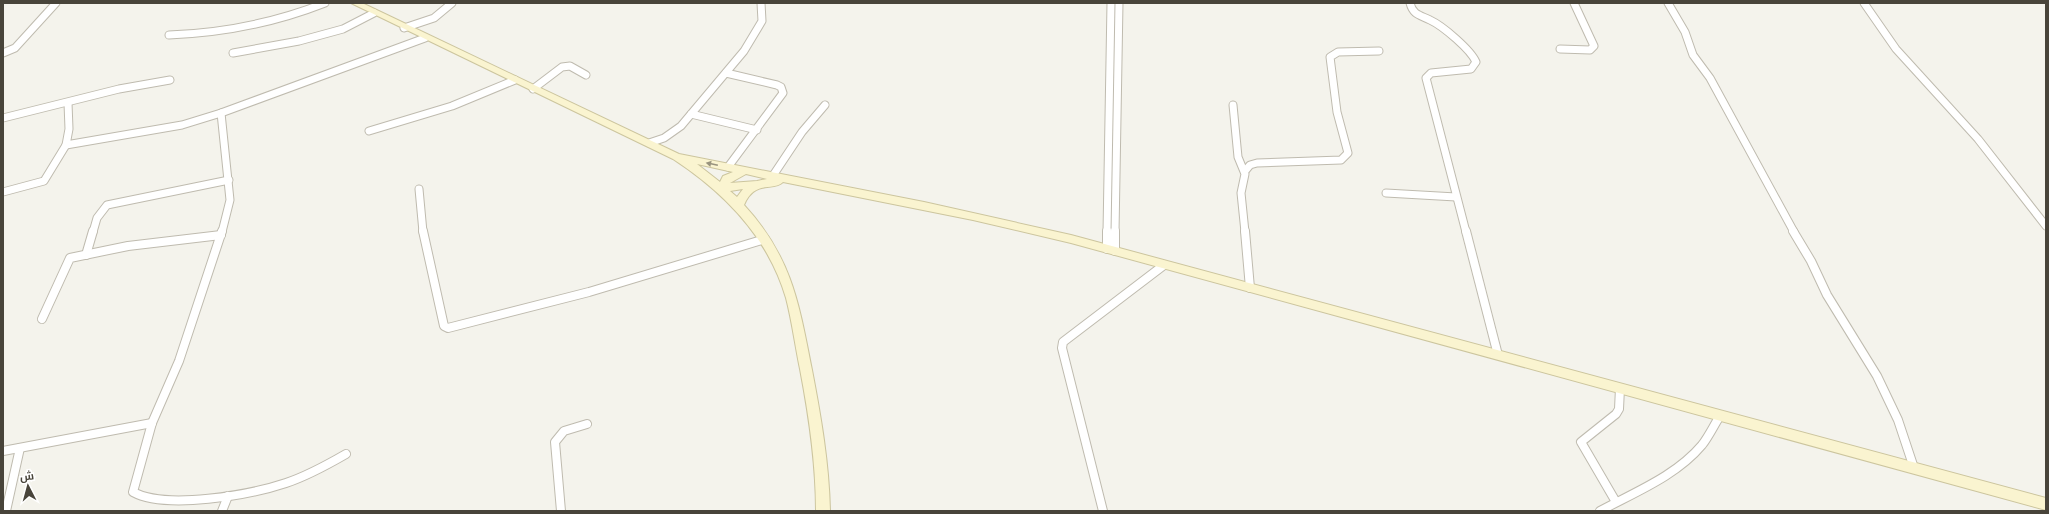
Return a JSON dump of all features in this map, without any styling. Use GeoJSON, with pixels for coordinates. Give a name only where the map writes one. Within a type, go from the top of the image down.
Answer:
{"type":"FeatureCollection","features":[{"type":"Feature","properties":{"kind":"street"},"geometry":{"type":"LineString","coordinates":[[3,54],[14,48],[56,3]]}},
{"type":"Feature","properties":{"kind":"street"},"geometry":{"type":"LineString","coordinates":[[169,35],[195,35],[276,20],[325,3]]}},
{"type":"Feature","properties":{"kind":"street"},"geometry":{"type":"LineString","coordinates":[[404,28],[434,18],[452,3]]}},
{"type":"Feature","properties":{"kind":"street"},"geometry":{"type":"LineString","coordinates":[[649,143],[676,130],[749,45],[763,16],[761,3]]}},
{"type":"Feature","properties":{"kind":"street"},"geometry":{"type":"LineString","coordinates":[[1111,3],[1111,250]]}},
{"type":"Feature","properties":{"kind":"street"},"geometry":{"type":"LineString","coordinates":[[1111,250],[1119,3]]}},
{"type":"Feature","properties":{"kind":"street"},"geometry":{"type":"LineString","coordinates":[[1410,3],[1412,10],[1417,15],[1432,20],[1467,48],[1473,54],[1476,62],[1471,69],[1431,72],[1427,74],[1426,78],[1456,198],[1498,354]]}},
{"type":"Feature","properties":{"kind":"street"},"geometry":{"type":"LineString","coordinates":[[1560,49],[1590,50],[1594,46],[1574,3]]}},
{"type":"Feature","properties":{"kind":"street"},"geometry":{"type":"LineString","coordinates":[[1668,3],[1685,32],[1693,55],[1710,78],[1782,211],[1811,261],[1827,294],[1877,376],[1898,420],[1914,468]]}},
{"type":"Feature","properties":{"kind":"street"},"geometry":{"type":"LineString","coordinates":[[1864,3],[1896,49],[1978,139],[2046,226]]}},
{"type":"Feature","properties":{"kind":"street"},"geometry":{"type":"LineString","coordinates":[[360,4],[404,28],[677,157],[700,171],[722,188],[739,204],[765,239],[787,283],[795,309],[820,448],[823,511]]}},
{"type":"Feature","properties":{"kind":"street"},"geometry":{"type":"LineString","coordinates":[[233,53],[299,41],[343,29],[374,13]]}},
{"type":"Feature","properties":{"kind":"street"},"geometry":{"type":"LineString","coordinates":[[66,145],[182,125],[221,113],[425,38]]}},
{"type":"Feature","properties":{"kind":"street"},"geometry":{"type":"LineString","coordinates":[[1250,288],[1241,193],[1245,171],[1250,165],[1257,163],[1338,160],[1345,158],[1348,153],[1336,106],[1330,57],[1338,52],[1379,51]]}},
{"type":"Feature","properties":{"kind":"street"},"geometry":{"type":"LineString","coordinates":[[533,89],[562,67],[570,66],[586,74]]}},
{"type":"Feature","properties":{"kind":"street"},"geometry":{"type":"LineString","coordinates":[[726,73],[777,85],[783,90],[782,96],[728,167]]}},
{"type":"Feature","properties":{"kind":"street"},"geometry":{"type":"LineString","coordinates":[[3,118],[68,103],[119,89],[170,80]]}},
{"type":"Feature","properties":{"kind":"street"},"geometry":{"type":"LineString","coordinates":[[369,131],[452,106],[515,80]]}},
{"type":"Feature","properties":{"kind":"street"},"geometry":{"type":"LineString","coordinates":[[3,192],[44,181],[66,145],[70,128],[68,103]]}},
{"type":"Feature","properties":{"kind":"street"},"geometry":{"type":"LineString","coordinates":[[772,177],[802,132],[825,105]]}},
{"type":"Feature","properties":{"kind":"street"},"geometry":{"type":"LineString","coordinates":[[1233,105],[1238,157],[1245,171]]}},
{"type":"Feature","properties":{"kind":"street"},"geometry":{"type":"LineString","coordinates":[[221,113],[224,154],[229,180],[230,200],[221,235],[179,360],[152,423],[133,487],[133,492],[136,496],[143,499],[173,501],[228,496],[276,486],[316,471],[346,454]]}},
{"type":"Feature","properties":{"kind":"street"},"geometry":{"type":"LineString","coordinates":[[691,114],[756,130]]}},
{"type":"Feature","properties":{"kind":"street"},"geometry":{"type":"LineString","coordinates":[[677,157],[792,181],[943,209],[1028,228],[1498,354],[2046,504]]}},
{"type":"Feature","properties":{"kind":"street"},"geometry":{"type":"LineString","coordinates":[[722,188],[727,179],[744,171]]}},
{"type":"Feature","properties":{"kind":"street"},"geometry":{"type":"LineString","coordinates":[[86,255],[97,218],[107,205],[229,180]]}},
{"type":"Feature","properties":{"kind":"street"},"geometry":{"type":"LineString","coordinates":[[722,188],[792,181]]}},
{"type":"Feature","properties":{"kind":"street"},"geometry":{"type":"LineString","coordinates":[[739,204],[745,192],[759,184]]}},
{"type":"Feature","properties":{"kind":"street"},"geometry":{"type":"LineString","coordinates":[[419,189],[423,236],[444,326],[448,328],[589,292],[765,239]]}},
{"type":"Feature","properties":{"kind":"street"},"geometry":{"type":"LineString","coordinates":[[1386,192],[1456,198]]}},
{"type":"Feature","properties":{"kind":"street"},"geometry":{"type":"LineString","coordinates":[[42,319],[68,260],[73,257],[128,246],[221,235]]}},
{"type":"Feature","properties":{"kind":"street"},"geometry":{"type":"LineString","coordinates":[[1103,511],[1076,409],[1062,348],[1063,342],[1164,265]]}},
{"type":"Feature","properties":{"kind":"street"},"geometry":{"type":"LineString","coordinates":[[1616,502],[1581,442],[1616,414],[1619,409],[1620,388]]}},
{"type":"Feature","properties":{"kind":"street"},"geometry":{"type":"LineString","coordinates":[[1600,511],[1651,486],[1678,468],[1701,446],[1720,416]]}},
{"type":"Feature","properties":{"kind":"street"},"geometry":{"type":"LineString","coordinates":[[3,451],[152,423]]}},
{"type":"Feature","properties":{"kind":"street"},"geometry":{"type":"LineString","coordinates":[[561,511],[556,442],[557,436],[566,429],[587,424]]}},
{"type":"Feature","properties":{"kind":"street"},"geometry":{"type":"LineString","coordinates":[[6,511],[20,448]]}},
{"type":"Feature","properties":{"kind":"street"},"geometry":{"type":"LineString","coordinates":[[222,511],[228,496]]}}]}
